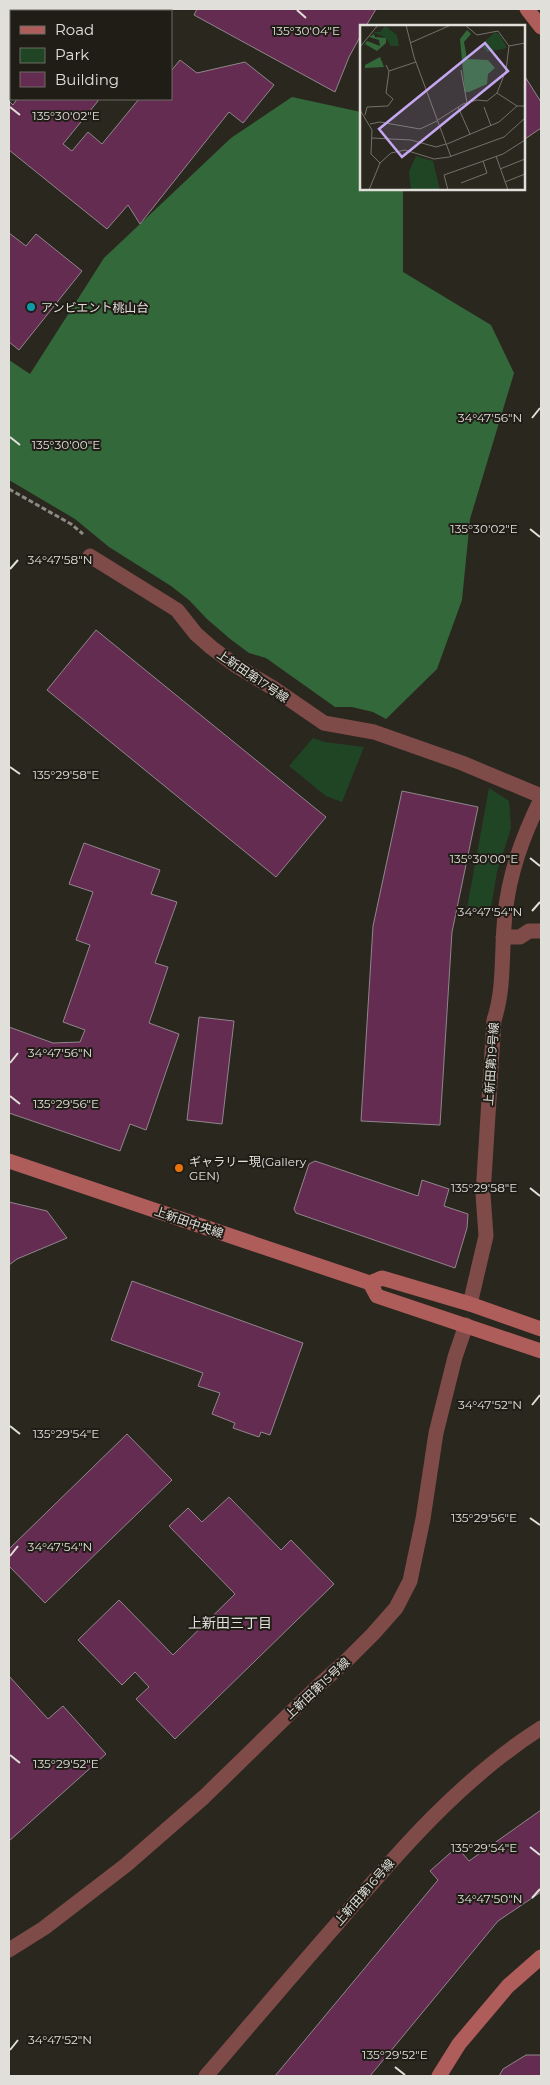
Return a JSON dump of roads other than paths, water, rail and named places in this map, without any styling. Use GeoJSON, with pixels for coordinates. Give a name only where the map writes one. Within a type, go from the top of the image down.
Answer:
{"type":"FeatureCollection","features":[{"type":"Feature","properties":{"kind":"street"},"geometry":{"type":"LineString","coordinates":[[527,9],[541,27]]}},
{"type":"Feature","properties":{"kind":"street","name":"上新田第17号線"},"geometry":{"type":"LineString","coordinates":[[90,556],[177,610],[196,634],[212,648],[324,723],[339,727],[363,728],[383,734],[462,763],[541,798]]}},
{"type":"Feature","properties":{"kind":"street","name":"上新田第19号線"},"geometry":{"type":"LineString","coordinates":[[470,1304],[486,1236],[482,1194],[494,1020],[500,1003],[503,937],[508,891],[524,833],[541,798]]}},
{"type":"Feature","properties":{"kind":"street"},"geometry":{"type":"LineString","coordinates":[[503,937],[520,936],[529,932],[541,931]]}},
{"type":"Feature","properties":{"kind":"street","name":"上新田中央線"},"geometry":{"type":"LineString","coordinates":[[9,1162],[370,1283],[382,1278],[470,1304],[541,1329]]}},
{"type":"Feature","properties":{"kind":"street","name":"上新田中央線"},"geometry":{"type":"LineString","coordinates":[[370,1283],[377,1296],[541,1351]]}},
{"type":"Feature","properties":{"kind":"street","name":"上新田第15号線"},"geometry":{"type":"LineString","coordinates":[[9,1950],[44,1928],[118,1871],[204,1797],[318,1686],[354,1654],[396,1608],[410,1581],[423,1519],[436,1433],[466,1326]]}},
{"type":"Feature","properties":{"kind":"street","name":"上新田第16号線"},"geometry":{"type":"LineString","coordinates":[[206,2076],[393,1858],[479,1774],[518,1743],[541,1728]]}},
{"type":"Feature","properties":{"kind":"street"},"geometry":{"type":"LineString","coordinates":[[439,2076],[459,2044],[508,1986],[541,1958]]}},
{"type":"Feature","properties":{"kind":"place","name":"アンビエント桃山台"},"geometry":{"type":"Point","coordinates":[31,307]}},
{"type":"Feature","properties":{"kind":"place","name":"ギャラリー現(Gallery GEN)"},"geometry":{"type":"Point","coordinates":[179,1168]}},
{"type":"Feature","properties":{"kind":"district","name":"上新田三丁目"},"geometry":{"type":"Point","coordinates":[230,1623]}}]}
